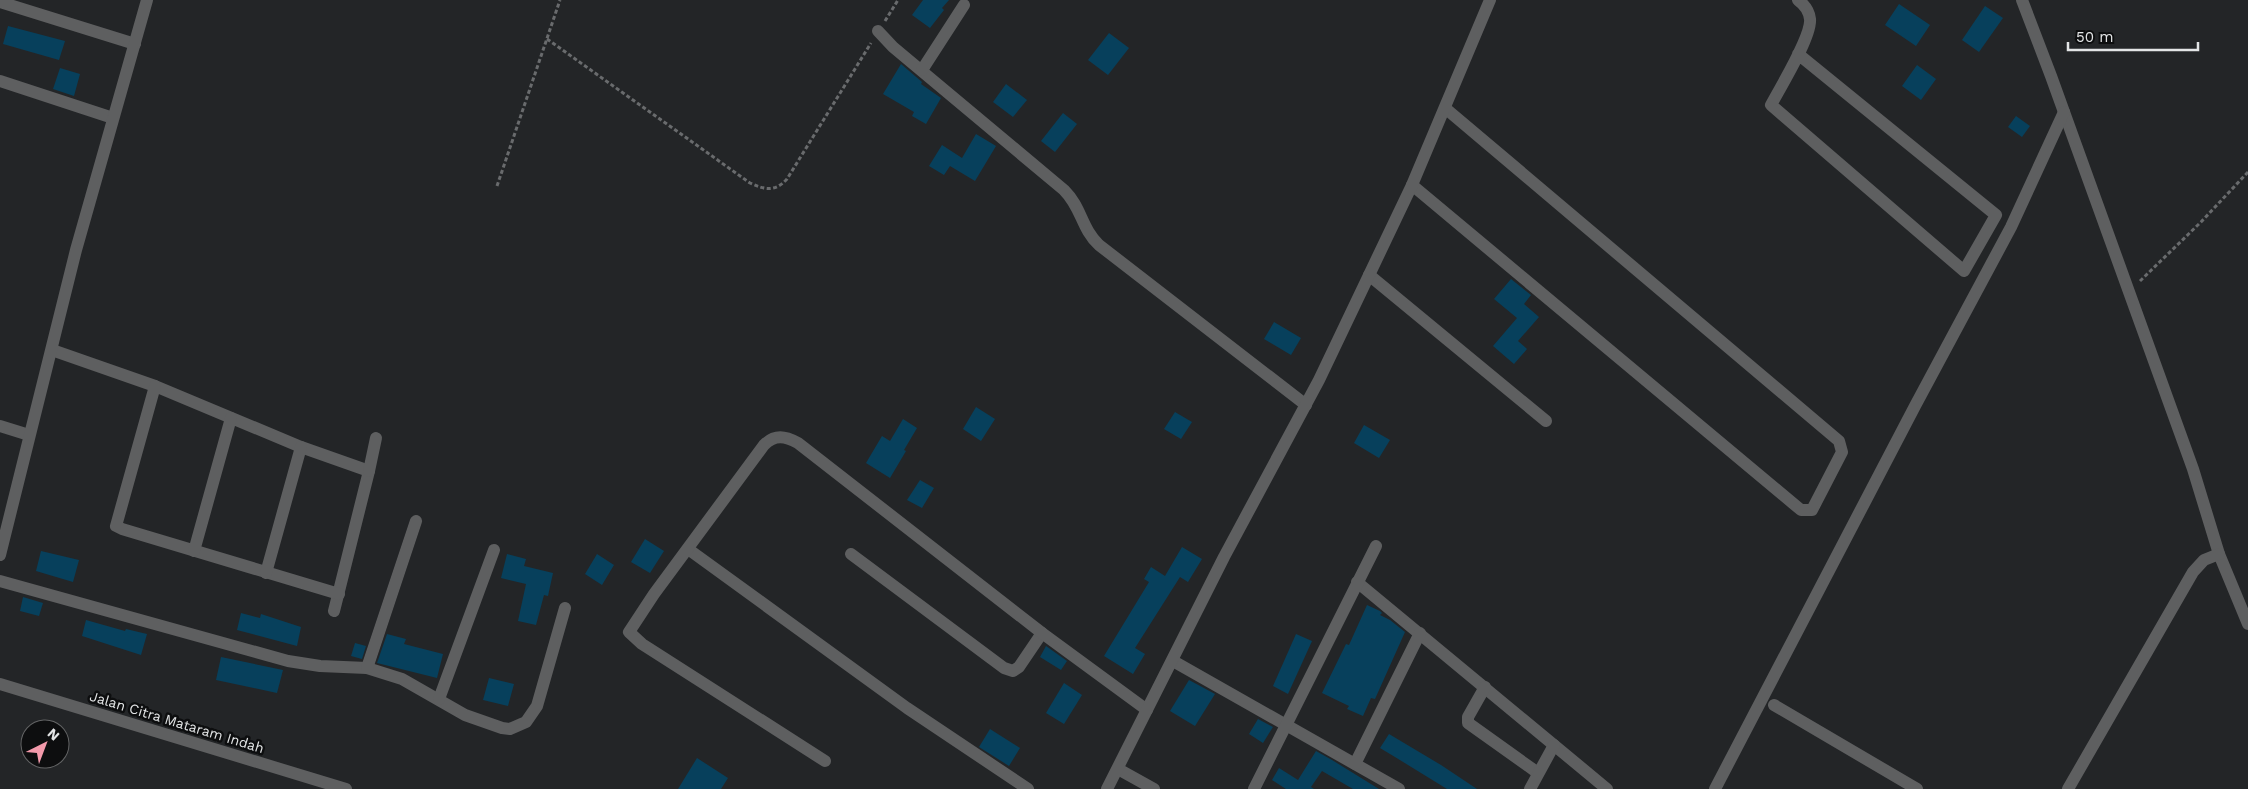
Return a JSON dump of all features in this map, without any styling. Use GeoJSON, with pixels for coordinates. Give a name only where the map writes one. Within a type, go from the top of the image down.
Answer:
{"type":"FeatureCollection","features":[{"type":"Feature","properties":{"kind":"street"},"geometry":{"type":"LineString","coordinates":[[0,555],[76,250],[147,0]]}},
{"type":"Feature","properties":{"kind":"street"},"geometry":{"type":"LineString","coordinates":[[1107,789],[1224,557],[1306,405],[1412,185],[1490,0]]}},
{"type":"Feature","properties":{"kind":"street"},"geometry":{"type":"LineString","coordinates":[[1798,0],[1807,6],[1811,20],[1809,32],[1771,105],[1964,271],[1996,215],[1798,54]]}},
{"type":"Feature","properties":{"kind":"street"},"geometry":{"type":"LineString","coordinates":[[2022,0],[2193,468],[2219,554],[2248,624]]}},
{"type":"Feature","properties":{"kind":"street"},"geometry":{"type":"LineString","coordinates":[[0,2],[135,44]]}},
{"type":"Feature","properties":{"kind":"street"},"geometry":{"type":"LineString","coordinates":[[922,70],[964,5]]}},
{"type":"Feature","properties":{"kind":"street"},"geometry":{"type":"LineString","coordinates":[[878,31],[1068,194],[1078,206],[1090,235],[1099,245],[1306,405]]}},
{"type":"Feature","properties":{"kind":"street"},"geometry":{"type":"LineString","coordinates":[[0,81],[113,118]]}},
{"type":"Feature","properties":{"kind":"street"},"geometry":{"type":"LineString","coordinates":[[1412,185],[1796,506],[1801,510],[1812,510],[1842,452],[1839,441],[1445,108]]}},
{"type":"Feature","properties":{"kind":"street"},"geometry":{"type":"LineString","coordinates":[[1715,789],[1914,406],[2011,227],[2064,112]]}},
{"type":"Feature","properties":{"kind":"street"},"geometry":{"type":"LineString","coordinates":[[1369,275],[1546,421]]}},
{"type":"Feature","properties":{"kind":"street"},"geometry":{"type":"LineString","coordinates":[[52,350],[155,386],[301,447],[369,471]]}},
{"type":"Feature","properties":{"kind":"street"},"geometry":{"type":"LineString","coordinates":[[155,386],[116,526],[339,594]]}},
{"type":"Feature","properties":{"kind":"street"},"geometry":{"type":"LineString","coordinates":[[194,551],[231,418]]}},
{"type":"Feature","properties":{"kind":"street"},"geometry":{"type":"LineString","coordinates":[[0,426],[29,435]]}},
{"type":"Feature","properties":{"kind":"street"},"geometry":{"type":"LineString","coordinates":[[825,761],[639,641],[629,632],[654,594],[690,550],[764,445],[769,439],[778,436],[798,443],[1042,633],[1147,710]]}},
{"type":"Feature","properties":{"kind":"street"},"geometry":{"type":"LineString","coordinates":[[334,611],[376,438]]}},
{"type":"Feature","properties":{"kind":"street"},"geometry":{"type":"LineString","coordinates":[[266,573],[301,447]]}},
{"type":"Feature","properties":{"kind":"street"},"geometry":{"type":"LineString","coordinates":[[367,668],[416,521]]}},
{"type":"Feature","properties":{"kind":"street"},"geometry":{"type":"LineString","coordinates":[[1254,789],[1376,546]]}},
{"type":"Feature","properties":{"kind":"street"},"geometry":{"type":"LineString","coordinates":[[439,699],[494,550]]}},
{"type":"Feature","properties":{"kind":"street"},"geometry":{"type":"LineString","coordinates":[[690,550],[913,712],[1028,789]]}},
{"type":"Feature","properties":{"kind":"street"},"geometry":{"type":"LineString","coordinates":[[851,554],[1004,668],[1013,671],[1019,667],[1042,633]]}},
{"type":"Feature","properties":{"kind":"street"},"geometry":{"type":"LineString","coordinates":[[2068,789],[2193,572],[2204,560],[2219,554]]}},
{"type":"Feature","properties":{"kind":"street"},"geometry":{"type":"LineString","coordinates":[[0,581],[288,661],[320,666],[367,668],[402,680],[465,715],[510,729],[526,722],[537,706],[565,608]]}},
{"type":"Feature","properties":{"kind":"street"},"geometry":{"type":"LineString","coordinates":[[1357,582],[1607,789]]}},
{"type":"Feature","properties":{"kind":"street"},"geometry":{"type":"LineString","coordinates":[[1355,764],[1420,633]]}},
{"type":"Feature","properties":{"kind":"street"},"geometry":{"type":"LineString","coordinates":[[1173,661],[1399,789]]}},
{"type":"Feature","properties":{"kind":"street","name":"Jalan Citra Mataram Indah"},"geometry":{"type":"LineString","coordinates":[[0,684],[346,789]]}},
{"type":"Feature","properties":{"kind":"street"},"geometry":{"type":"LineString","coordinates":[[1484,687],[1468,718],[1468,723],[1538,772]]}},
{"type":"Feature","properties":{"kind":"street"},"geometry":{"type":"LineString","coordinates":[[1774,705],[1917,789]]}},
{"type":"Feature","properties":{"kind":"street"},"geometry":{"type":"LineString","coordinates":[[1530,789],[1554,745]]}},
{"type":"Feature","properties":{"kind":"street"},"geometry":{"type":"LineString","coordinates":[[1118,769],[1154,789]]}},
{"type":"Feature","properties":{"kind":"path"},"geometry":{"type":"LineString","coordinates":[[497,186],[560,0]]}},
{"type":"Feature","properties":{"kind":"path"},"geometry":{"type":"LineString","coordinates":[[547,39],[750,183],[771,190],[782,186],[787,179],[898,0]]}},
{"type":"Feature","properties":{"kind":"path"},"geometry":{"type":"LineString","coordinates":[[2129,292],[2201,222],[2248,172]]}},
{"type":"Feature","properties":{"kind":"building"},"geometry":{"type":"Polygon","coordinates":[[[923,0],[949,0],[930,28],[912,15],[923,0]]]}},
{"type":"Feature","properties":{"kind":"building"},"geometry":{"type":"Polygon","coordinates":[[[1899,4],[1930,25],[1916,46],[1885,25],[1899,4]]]}},
{"type":"Feature","properties":{"kind":"building"},"geometry":{"type":"Polygon","coordinates":[[[1985,6],[2003,18],[1979,52],[1962,40],[1985,6]]]}},
{"type":"Feature","properties":{"kind":"building"},"geometry":{"type":"Polygon","coordinates":[[[8,26],[65,41],[59,60],[3,44],[8,26]]]}},
{"type":"Feature","properties":{"kind":"building"},"geometry":{"type":"Polygon","coordinates":[[[1109,33],[1129,48],[1108,75],[1088,60],[1109,33]]]}},
{"type":"Feature","properties":{"kind":"building"},"geometry":{"type":"Polygon","coordinates":[[[901,64],[922,82],[921,84],[941,98],[926,124],[912,116],[914,112],[883,94],[901,64]]]}},
{"type":"Feature","properties":{"kind":"building"},"geometry":{"type":"Polygon","coordinates":[[[1917,65],[1936,79],[1921,100],[1902,86],[1917,65]]]}},
{"type":"Feature","properties":{"kind":"building"},"geometry":{"type":"Polygon","coordinates":[[[60,68],[80,74],[74,96],[53,89],[60,68]]]}},
{"type":"Feature","properties":{"kind":"building"},"geometry":{"type":"Polygon","coordinates":[[[1006,84],[1027,100],[1013,117],[993,102],[1006,84]]]}},
{"type":"Feature","properties":{"kind":"building"},"geometry":{"type":"Polygon","coordinates":[[[1063,113],[1077,124],[1055,152],[1041,141],[1063,113]]]}},
{"type":"Feature","properties":{"kind":"building"},"geometry":{"type":"Polygon","coordinates":[[[2016,116],[2030,126],[2022,137],[2008,127],[2016,116]]]}},
{"type":"Feature","properties":{"kind":"building"},"geometry":{"type":"Polygon","coordinates":[[[976,134],[996,146],[975,181],[950,166],[944,175],[929,166],[942,145],[962,158],[976,134]]]}},
{"type":"Feature","properties":{"kind":"building"},"geometry":{"type":"Polygon","coordinates":[[[1511,279],[1531,295],[1524,304],[1539,317],[1518,341],[1527,349],[1514,364],[1493,346],[1517,318],[1494,299],[1511,279]]]}},
{"type":"Feature","properties":{"kind":"building"},"geometry":{"type":"Polygon","coordinates":[[[1274,322],[1301,338],[1291,355],[1264,339],[1274,322]]]}},
{"type":"Feature","properties":{"kind":"building"},"geometry":{"type":"Polygon","coordinates":[[[976,407],[995,419],[981,441],[963,429],[976,407]]]}},
{"type":"Feature","properties":{"kind":"building"},"geometry":{"type":"Polygon","coordinates":[[[1175,412],[1192,422],[1181,439],[1164,429],[1175,412]]]}},
{"type":"Feature","properties":{"kind":"building"},"geometry":{"type":"Polygon","coordinates":[[[903,419],[917,428],[890,478],[866,463],[882,436],[890,441],[903,419]]]}},
{"type":"Feature","properties":{"kind":"building"},"geometry":{"type":"Polygon","coordinates":[[[1364,425],[1390,440],[1379,458],[1354,443],[1364,425]]]}},
{"type":"Feature","properties":{"kind":"building"},"geometry":{"type":"Polygon","coordinates":[[[920,480],[934,488],[922,508],[907,500],[920,480]]]}},
{"type":"Feature","properties":{"kind":"building"},"geometry":{"type":"Polygon","coordinates":[[[645,539],[664,551],[650,573],[631,562],[645,539]]]}},
{"type":"Feature","properties":{"kind":"building"},"geometry":{"type":"Polygon","coordinates":[[[1182,547],[1202,559],[1188,582],[1180,577],[1135,648],[1145,654],[1133,674],[1104,656],[1149,582],[1144,579],[1151,567],[1165,576],[1182,547]]]}},
{"type":"Feature","properties":{"kind":"building"},"geometry":{"type":"Polygon","coordinates":[[[41,551],[79,560],[73,582],[36,571],[41,551]]]}},
{"type":"Feature","properties":{"kind":"building"},"geometry":{"type":"Polygon","coordinates":[[[507,554],[526,559],[524,566],[553,573],[548,596],[544,595],[536,625],[518,621],[526,584],[501,578],[507,554]]]}},
{"type":"Feature","properties":{"kind":"building"},"geometry":{"type":"Polygon","coordinates":[[[597,554],[614,565],[602,585],[585,574],[597,554]]]}},
{"type":"Feature","properties":{"kind":"building"},"geometry":{"type":"Polygon","coordinates":[[[23,597],[43,603],[39,616],[20,611],[23,597]]]}},
{"type":"Feature","properties":{"kind":"building"},"geometry":{"type":"Polygon","coordinates":[[[1367,605],[1380,611],[1382,613],[1380,615],[1405,632],[1375,699],[1371,698],[1363,716],[1347,709],[1349,706],[1322,693],[1346,644],[1349,645],[1367,605]]]}},
{"type":"Feature","properties":{"kind":"building"},"geometry":{"type":"Polygon","coordinates":[[[241,613],[260,618],[261,614],[301,627],[297,646],[237,630],[241,613]]]}},
{"type":"Feature","properties":{"kind":"building"},"geometry":{"type":"Polygon","coordinates":[[[86,620],[125,631],[126,629],[147,634],[141,655],[82,636],[86,620]]]}},
{"type":"Feature","properties":{"kind":"building"},"geometry":{"type":"Polygon","coordinates":[[[387,634],[406,639],[404,644],[443,654],[437,678],[377,663],[387,634]]]}},
{"type":"Feature","properties":{"kind":"building"},"geometry":{"type":"Polygon","coordinates":[[[1296,634],[1312,641],[1288,694],[1273,686],[1296,634]]]}},
{"type":"Feature","properties":{"kind":"building"},"geometry":{"type":"Polygon","coordinates":[[[355,643],[366,646],[362,659],[351,656],[355,643]]]}},
{"type":"Feature","properties":{"kind":"building"},"geometry":{"type":"Polygon","coordinates":[[[1046,646],[1067,661],[1061,670],[1040,657],[1046,646]]]}},
{"type":"Feature","properties":{"kind":"building"},"geometry":{"type":"Polygon","coordinates":[[[221,657],[283,670],[277,693],[216,680],[221,657]]]}},
{"type":"Feature","properties":{"kind":"building"},"geometry":{"type":"Polygon","coordinates":[[[489,678],[514,684],[508,706],[483,700],[489,678]]]}},
{"type":"Feature","properties":{"kind":"building"},"geometry":{"type":"Polygon","coordinates":[[[1189,680],[1215,694],[1195,726],[1170,711],[1189,680]]]}},
{"type":"Feature","properties":{"kind":"building"},"geometry":{"type":"Polygon","coordinates":[[[1064,683],[1082,695],[1064,724],[1046,713],[1064,683]]]}},
{"type":"Feature","properties":{"kind":"building"},"geometry":{"type":"Polygon","coordinates":[[[1258,719],[1273,727],[1263,743],[1249,734],[1258,719]]]}},
{"type":"Feature","properties":{"kind":"building"},"geometry":{"type":"Polygon","coordinates":[[[990,729],[1020,748],[1009,766],[979,747],[990,729]]]}},
{"type":"Feature","properties":{"kind":"building"},"geometry":{"type":"Polygon","coordinates":[[[1389,734],[1477,789],[1447,789],[1380,748],[1389,734]]]}},
{"type":"Feature","properties":{"kind":"building"},"geometry":{"type":"Polygon","coordinates":[[[1316,751],[1379,789],[1353,789],[1322,771],[1311,787],[1314,789],[1286,789],[1272,780],[1279,768],[1298,780],[1316,751]]]}},
{"type":"Feature","properties":{"kind":"building"},"geometry":{"type":"Polygon","coordinates":[[[697,758],[728,778],[721,789],[678,789],[697,758]]]}}]}
